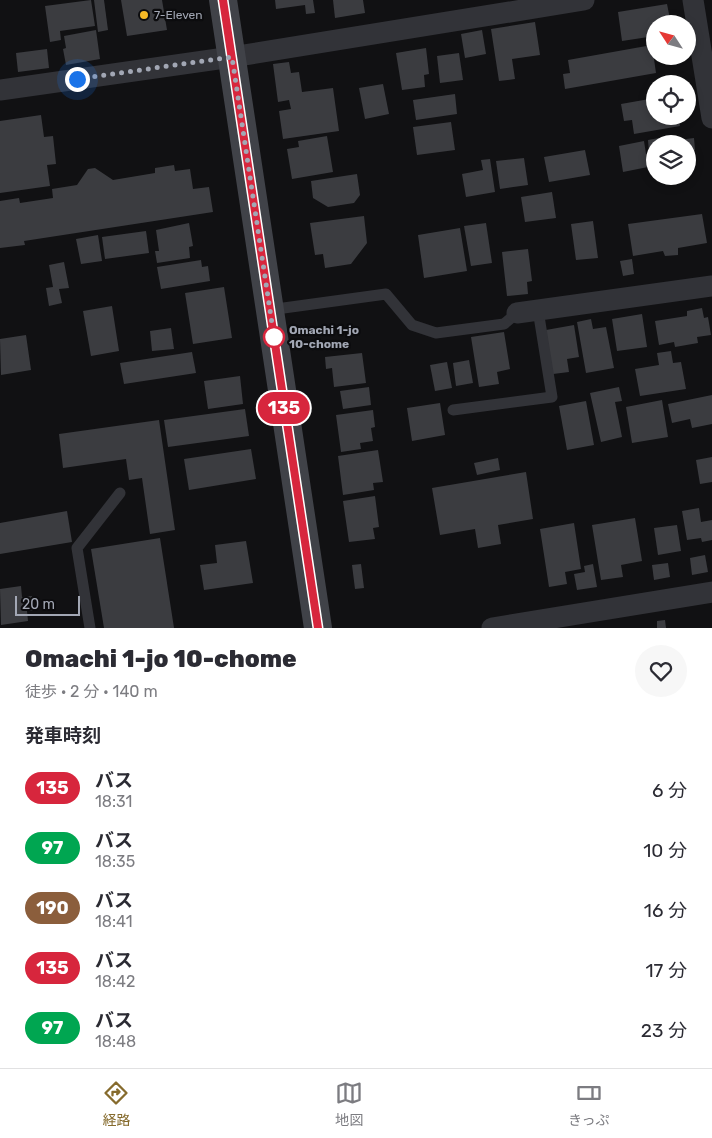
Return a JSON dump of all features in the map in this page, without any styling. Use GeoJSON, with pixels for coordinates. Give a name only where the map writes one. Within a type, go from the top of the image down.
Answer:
{"type":"FeatureCollection","features":[{"type":"Feature","properties":{"kind":"street"},"geometry":{"type":"LineString","coordinates":[[223,0],[318,628]]}},
{"type":"Feature","properties":{"kind":"street"},"geometry":{"type":"LineString","coordinates":[[0,90],[232,57],[524,4],[584,0]]}},
{"type":"Feature","properties":{"kind":"street"},"geometry":{"type":"LineString","coordinates":[[693,0],[712,118]]}},
{"type":"Feature","properties":{"kind":"street"},"geometry":{"type":"LineString","coordinates":[[528,311],[712,286]]}},
{"type":"Feature","properties":{"kind":"street"},"geometry":{"type":"LineString","coordinates":[[492,628],[584,621],[712,592]]}},
{"type":"Feature","properties":{"kind":"lane"},"geometry":{"type":"LineString","coordinates":[[270,310],[386,294],[412,324],[436,333],[504,324],[528,311],[552,397],[453,410]]}},
{"type":"Feature","properties":{"kind":"lane"},"geometry":{"type":"LineString","coordinates":[[90,628],[78,548],[120,493]]}},
{"type":"Feature","properties":{"kind":"building"},"geometry":{"type":"Polygon","coordinates":[[[91,0],[95,26],[60,31],[61,40],[50,42],[45,6],[91,0]]]}},
{"type":"Feature","properties":{"kind":"building"},"geometry":{"type":"Polygon","coordinates":[[[94,0],[104,0],[108,30],[98,32],[94,0]]]}},
{"type":"Feature","properties":{"kind":"building","name":"7-Eleven"},"geometry":{"type":"Polygon","coordinates":[[[121,0],[162,0],[167,30],[127,36],[121,0]]]}},
{"type":"Feature","properties":{"kind":"building"},"geometry":{"type":"Polygon","coordinates":[[[275,0],[313,0],[315,13],[306,14],[305,5],[276,9],[275,0]]]}},
{"type":"Feature","properties":{"kind":"building"},"geometry":{"type":"Polygon","coordinates":[[[333,0],[363,0],[365,13],[335,18],[333,0]]]}},
{"type":"Feature","properties":{"kind":"building"},"geometry":{"type":"Polygon","coordinates":[[[667,4],[669,15],[646,15],[646,37],[622,41],[618,12],[667,4]]]}},
{"type":"Feature","properties":{"kind":"building"},"geometry":{"type":"Polygon","coordinates":[[[535,22],[540,55],[512,59],[515,79],[499,81],[491,29],[535,22]]]}},
{"type":"Feature","properties":{"kind":"building"},"geometry":{"type":"Polygon","coordinates":[[[96,30],[100,59],[66,65],[63,49],[66,48],[64,36],[96,30]]]}},
{"type":"Feature","properties":{"kind":"building"},"geometry":{"type":"Polygon","coordinates":[[[482,30],[486,54],[465,58],[461,34],[482,30]]]}},
{"type":"Feature","properties":{"kind":"building"},"geometry":{"type":"Polygon","coordinates":[[[646,46],[646,65],[655,65],[656,73],[565,89],[563,74],[570,73],[568,60],[646,46]]]}},
{"type":"Feature","properties":{"kind":"building"},"geometry":{"type":"Polygon","coordinates":[[[426,48],[429,74],[424,75],[425,87],[402,90],[396,53],[426,48]]]}},
{"type":"Feature","properties":{"kind":"building"},"geometry":{"type":"Polygon","coordinates":[[[47,49],[49,68],[18,72],[16,53],[47,49]]]}},
{"type":"Feature","properties":{"kind":"building"},"geometry":{"type":"Polygon","coordinates":[[[459,53],[463,80],[440,83],[437,56],[459,53]]]}},
{"type":"Feature","properties":{"kind":"building"},"geometry":{"type":"Polygon","coordinates":[[[289,62],[291,73],[299,72],[302,92],[333,88],[339,131],[283,139],[279,111],[291,109],[289,100],[278,102],[273,64],[289,62]]]}},
{"type":"Feature","properties":{"kind":"building"},"geometry":{"type":"Polygon","coordinates":[[[383,84],[389,114],[365,119],[359,88],[383,84]]]}},
{"type":"Feature","properties":{"kind":"building"},"geometry":{"type":"Polygon","coordinates":[[[455,94],[457,114],[416,120],[413,100],[455,94]]]}},
{"type":"Feature","properties":{"kind":"building"},"geometry":{"type":"Polygon","coordinates":[[[646,100],[646,125],[680,126],[634,134],[632,120],[624,121],[621,104],[646,100]]]}},
{"type":"Feature","properties":{"kind":"building"},"geometry":{"type":"Polygon","coordinates":[[[41,115],[44,137],[53,136],[56,164],[47,165],[50,186],[0,193],[0,121],[41,115]]]}},
{"type":"Feature","properties":{"kind":"building"},"geometry":{"type":"Polygon","coordinates":[[[451,122],[455,150],[417,155],[413,127],[451,122]]]}},
{"type":"Feature","properties":{"kind":"building"},"geometry":{"type":"Polygon","coordinates":[[[327,136],[333,172],[292,179],[287,149],[299,147],[298,141],[327,136]]]}},
{"type":"Feature","properties":{"kind":"building"},"geometry":{"type":"Polygon","coordinates":[[[644,141],[646,167],[623,172],[619,146],[644,141]]]}},
{"type":"Feature","properties":{"kind":"building"},"geometry":{"type":"Polygon","coordinates":[[[585,150],[590,175],[549,182],[544,157],[585,150]]]}},
{"type":"Feature","properties":{"kind":"building"},"geometry":{"type":"Polygon","coordinates":[[[524,158],[528,185],[500,189],[496,161],[524,158]]]}},
{"type":"Feature","properties":{"kind":"building"},"geometry":{"type":"Polygon","coordinates":[[[490,159],[495,192],[466,197],[462,174],[483,170],[481,160],[490,159]]]}},
{"type":"Feature","properties":{"kind":"building"},"geometry":{"type":"Polygon","coordinates":[[[174,165],[175,171],[190,169],[193,189],[209,187],[213,212],[24,241],[25,245],[0,248],[0,201],[19,198],[20,203],[53,198],[52,189],[77,185],[88,169],[95,168],[113,180],[155,173],[155,168],[174,165]]]}},
{"type":"Feature","properties":{"kind":"building"},"geometry":{"type":"Polygon","coordinates":[[[357,174],[360,195],[354,203],[328,207],[313,198],[311,181],[357,174]]]}},
{"type":"Feature","properties":{"kind":"building"},"geometry":{"type":"Polygon","coordinates":[[[552,192],[556,218],[525,222],[521,197],[552,192]]]}},
{"type":"Feature","properties":{"kind":"building"},"geometry":{"type":"Polygon","coordinates":[[[702,214],[707,243],[678,248],[678,255],[665,256],[663,251],[633,256],[628,224],[702,214]]]}},
{"type":"Feature","properties":{"kind":"building"},"geometry":{"type":"Polygon","coordinates":[[[364,216],[367,243],[351,264],[325,268],[323,254],[315,255],[310,223],[364,216]]]}},
{"type":"Feature","properties":{"kind":"building"},"geometry":{"type":"Polygon","coordinates":[[[593,221],[598,258],[576,260],[571,224],[593,221]]]}},
{"type":"Feature","properties":{"kind":"building"},"geometry":{"type":"Polygon","coordinates":[[[189,223],[193,246],[189,247],[190,258],[157,263],[155,251],[159,251],[156,230],[189,223]]]}},
{"type":"Feature","properties":{"kind":"building"},"geometry":{"type":"Polygon","coordinates":[[[486,223],[492,263],[471,266],[464,226],[486,223]]]}},
{"type":"Feature","properties":{"kind":"building"},"geometry":{"type":"Polygon","coordinates":[[[460,228],[467,271],[424,278],[418,235],[460,228]]]}},
{"type":"Feature","properties":{"kind":"building"},"geometry":{"type":"Polygon","coordinates":[[[146,231],[149,253],[105,259],[102,237],[146,231]]]}},
{"type":"Feature","properties":{"kind":"building"},"geometry":{"type":"Polygon","coordinates":[[[98,235],[102,261],[81,264],[76,239],[98,235]]]}},
{"type":"Feature","properties":{"kind":"building"},"geometry":{"type":"Polygon","coordinates":[[[528,249],[532,281],[527,282],[528,294],[507,296],[502,252],[528,249]]]}},
{"type":"Feature","properties":{"kind":"building"},"geometry":{"type":"Polygon","coordinates":[[[632,259],[634,274],[623,276],[620,261],[632,259]]]}},
{"type":"Feature","properties":{"kind":"building"},"geometry":{"type":"Polygon","coordinates":[[[201,260],[202,267],[208,266],[210,281],[161,289],[157,267],[201,260]]]}},
{"type":"Feature","properties":{"kind":"building"},"geometry":{"type":"Polygon","coordinates":[[[64,262],[69,288],[59,289],[62,303],[49,306],[46,288],[53,287],[49,265],[64,262]]]}},
{"type":"Feature","properties":{"kind":"building"},"geometry":{"type":"Polygon","coordinates":[[[224,287],[232,338],[193,344],[185,293],[224,287]]]}},
{"type":"Feature","properties":{"kind":"building"},"geometry":{"type":"Polygon","coordinates":[[[112,306],[119,351],[91,356],[83,311],[112,306]]]}},
{"type":"Feature","properties":{"kind":"building"},"geometry":{"type":"Polygon","coordinates":[[[702,308],[704,318],[708,317],[711,335],[697,337],[698,343],[675,347],[674,342],[659,345],[655,321],[687,316],[687,311],[702,308]]]}},
{"type":"Feature","properties":{"kind":"building"},"geometry":{"type":"Polygon","coordinates":[[[642,314],[647,347],[617,351],[612,319],[642,314]]]}},
{"type":"Feature","properties":{"kind":"building"},"geometry":{"type":"Polygon","coordinates":[[[591,319],[593,329],[606,327],[614,368],[586,373],[577,322],[591,319]]]}},
{"type":"Feature","properties":{"kind":"building"},"geometry":{"type":"Polygon","coordinates":[[[574,325],[579,357],[567,359],[569,372],[553,374],[546,330],[574,325]]]}},
{"type":"Feature","properties":{"kind":"building"},"geometry":{"type":"Polygon","coordinates":[[[171,328],[174,349],[152,351],[150,331],[171,328]]]}},
{"type":"Feature","properties":{"kind":"building"},"geometry":{"type":"Polygon","coordinates":[[[504,332],[510,369],[497,372],[499,384],[479,387],[471,337],[504,332]]]}},
{"type":"Feature","properties":{"kind":"building"},"geometry":{"type":"Polygon","coordinates":[[[26,335],[31,370],[1,375],[0,339],[26,335]]]}},
{"type":"Feature","properties":{"kind":"building"},"geometry":{"type":"Polygon","coordinates":[[[671,351],[673,363],[681,362],[686,389],[640,396],[635,369],[659,365],[657,353],[671,351]]]}},
{"type":"Feature","properties":{"kind":"building"},"geometry":{"type":"Polygon","coordinates":[[[192,352],[196,373],[124,384],[120,363],[192,352]]]}},
{"type":"Feature","properties":{"kind":"building"},"geometry":{"type":"Polygon","coordinates":[[[362,353],[366,383],[334,387],[332,368],[326,369],[325,357],[362,353]]]}},
{"type":"Feature","properties":{"kind":"building"},"geometry":{"type":"Polygon","coordinates":[[[469,360],[473,383],[456,386],[453,363],[469,360]]]}},
{"type":"Feature","properties":{"kind":"building"},"geometry":{"type":"Polygon","coordinates":[[[447,362],[452,388],[435,391],[430,365],[447,362]]]}},
{"type":"Feature","properties":{"kind":"building"},"geometry":{"type":"Polygon","coordinates":[[[240,376],[243,404],[208,409],[204,381],[240,376]]]}},
{"type":"Feature","properties":{"kind":"building"},"geometry":{"type":"Polygon","coordinates":[[[369,387],[371,405],[343,409],[340,391],[369,387]]]}},
{"type":"Feature","properties":{"kind":"building"},"geometry":{"type":"Polygon","coordinates":[[[619,387],[622,401],[615,402],[622,437],[601,442],[590,393],[619,387]]]}},
{"type":"Feature","properties":{"kind":"building"},"geometry":{"type":"Polygon","coordinates":[[[712,395],[712,424],[692,428],[690,419],[672,423],[668,404],[712,395]]]}},
{"type":"Feature","properties":{"kind":"building"},"geometry":{"type":"Polygon","coordinates":[[[662,400],[668,437],[632,443],[626,407],[662,400]]]}},
{"type":"Feature","properties":{"kind":"building"},"geometry":{"type":"Polygon","coordinates":[[[586,401],[594,445],[567,450],[559,406],[586,401]]]}},
{"type":"Feature","properties":{"kind":"building"},"geometry":{"type":"Polygon","coordinates":[[[440,403],[445,435],[412,441],[407,408],[440,403]]]}},
{"type":"Feature","properties":{"kind":"building"},"geometry":{"type":"Polygon","coordinates":[[[245,409],[249,436],[168,447],[164,420],[245,409]]]}},
{"type":"Feature","properties":{"kind":"building"},"geometry":{"type":"Polygon","coordinates":[[[373,410],[375,427],[371,428],[373,441],[360,443],[361,449],[341,452],[336,415],[373,410]]]}},
{"type":"Feature","properties":{"kind":"building"},"geometry":{"type":"Polygon","coordinates":[[[159,420],[175,530],[150,534],[142,478],[129,480],[126,459],[63,468],[59,434],[159,420]]]}},
{"type":"Feature","properties":{"kind":"building"},"geometry":{"type":"Polygon","coordinates":[[[251,449],[256,479],[189,490],[184,459],[251,449]]]}},
{"type":"Feature","properties":{"kind":"building"},"geometry":{"type":"Polygon","coordinates":[[[378,450],[383,482],[373,483],[374,490],[343,495],[338,456],[378,450]]]}},
{"type":"Feature","properties":{"kind":"building"},"geometry":{"type":"Polygon","coordinates":[[[712,457],[712,482],[700,484],[696,460],[712,457]]]}},
{"type":"Feature","properties":{"kind":"building"},"geometry":{"type":"Polygon","coordinates":[[[498,458],[500,470],[477,475],[474,463],[498,458]]]}},
{"type":"Feature","properties":{"kind":"building"},"geometry":{"type":"Polygon","coordinates":[[[526,472],[533,519],[498,525],[501,544],[478,548],[475,529],[440,535],[432,488],[526,472]]]}},
{"type":"Feature","properties":{"kind":"building"},"geometry":{"type":"Polygon","coordinates":[[[375,496],[379,527],[373,528],[375,539],[349,542],[343,501],[375,496]]]}},
{"type":"Feature","properties":{"kind":"building"},"geometry":{"type":"Polygon","coordinates":[[[699,508],[701,522],[712,520],[712,540],[702,542],[701,538],[687,540],[682,511],[699,508]]]}},
{"type":"Feature","properties":{"kind":"building"},"geometry":{"type":"Polygon","coordinates":[[[67,511],[72,542],[0,554],[0,523],[67,511]]]}},
{"type":"Feature","properties":{"kind":"building"},"geometry":{"type":"Polygon","coordinates":[[[635,518],[642,561],[621,565],[623,577],[601,580],[592,525],[635,518]]]}},
{"type":"Feature","properties":{"kind":"building"},"geometry":{"type":"Polygon","coordinates":[[[574,523],[581,569],[565,572],[567,584],[549,587],[540,529],[574,523]]]}},
{"type":"Feature","properties":{"kind":"building"},"geometry":{"type":"Polygon","coordinates":[[[677,525],[681,551],[658,555],[654,528],[677,525]]]}},
{"type":"Feature","properties":{"kind":"building"},"geometry":{"type":"Polygon","coordinates":[[[160,538],[174,628],[104,628],[91,549],[160,538]]]}},
{"type":"Feature","properties":{"kind":"building"},"geometry":{"type":"Polygon","coordinates":[[[246,541],[253,583],[204,590],[200,565],[217,563],[215,545],[246,541]]]}},
{"type":"Feature","properties":{"kind":"building"},"geometry":{"type":"Polygon","coordinates":[[[705,555],[708,572],[692,575],[690,558],[705,555]]]}},
{"type":"Feature","properties":{"kind":"building"},"geometry":{"type":"Polygon","coordinates":[[[668,563],[670,577],[654,580],[652,565],[668,563]]]}},
{"type":"Feature","properties":{"kind":"building"},"geometry":{"type":"Polygon","coordinates":[[[361,564],[364,588],[355,589],[352,565],[361,564]]]}},
{"type":"Feature","properties":{"kind":"building"},"geometry":{"type":"Polygon","coordinates":[[[593,564],[597,587],[577,590],[574,574],[585,572],[584,566],[593,564]]]}},
{"type":"Feature","properties":{"kind":"building"},"geometry":{"type":"Polygon","coordinates":[[[21,586],[22,597],[32,596],[35,610],[27,611],[28,621],[1,625],[0,589],[21,586]]]}},
{"type":"Feature","properties":{"kind":"building"},"geometry":{"type":"Polygon","coordinates":[[[665,620],[666,628],[657,628],[657,621],[665,620]]]}},
{"type":"Feature","properties":{"kind":"bus line","name":"135"},"geometry":{"type":"LineString","coordinates":[[223,0],[318,628]]}},
{"type":"Feature","properties":{"kind":"place","name":"7-Eleven"},"geometry":{"type":"Point","coordinates":[144,15]}},
{"type":"Feature","properties":{"kind":"place","name":"Omachi 1-jo 10-chome"},"geometry":{"type":"Point","coordinates":[274,337]}},
{"type":"Feature","properties":{"kind":"route"},"geometry":{"type":"LineString","coordinates":[[77,79],[232,57],[274,337]]}}]}
